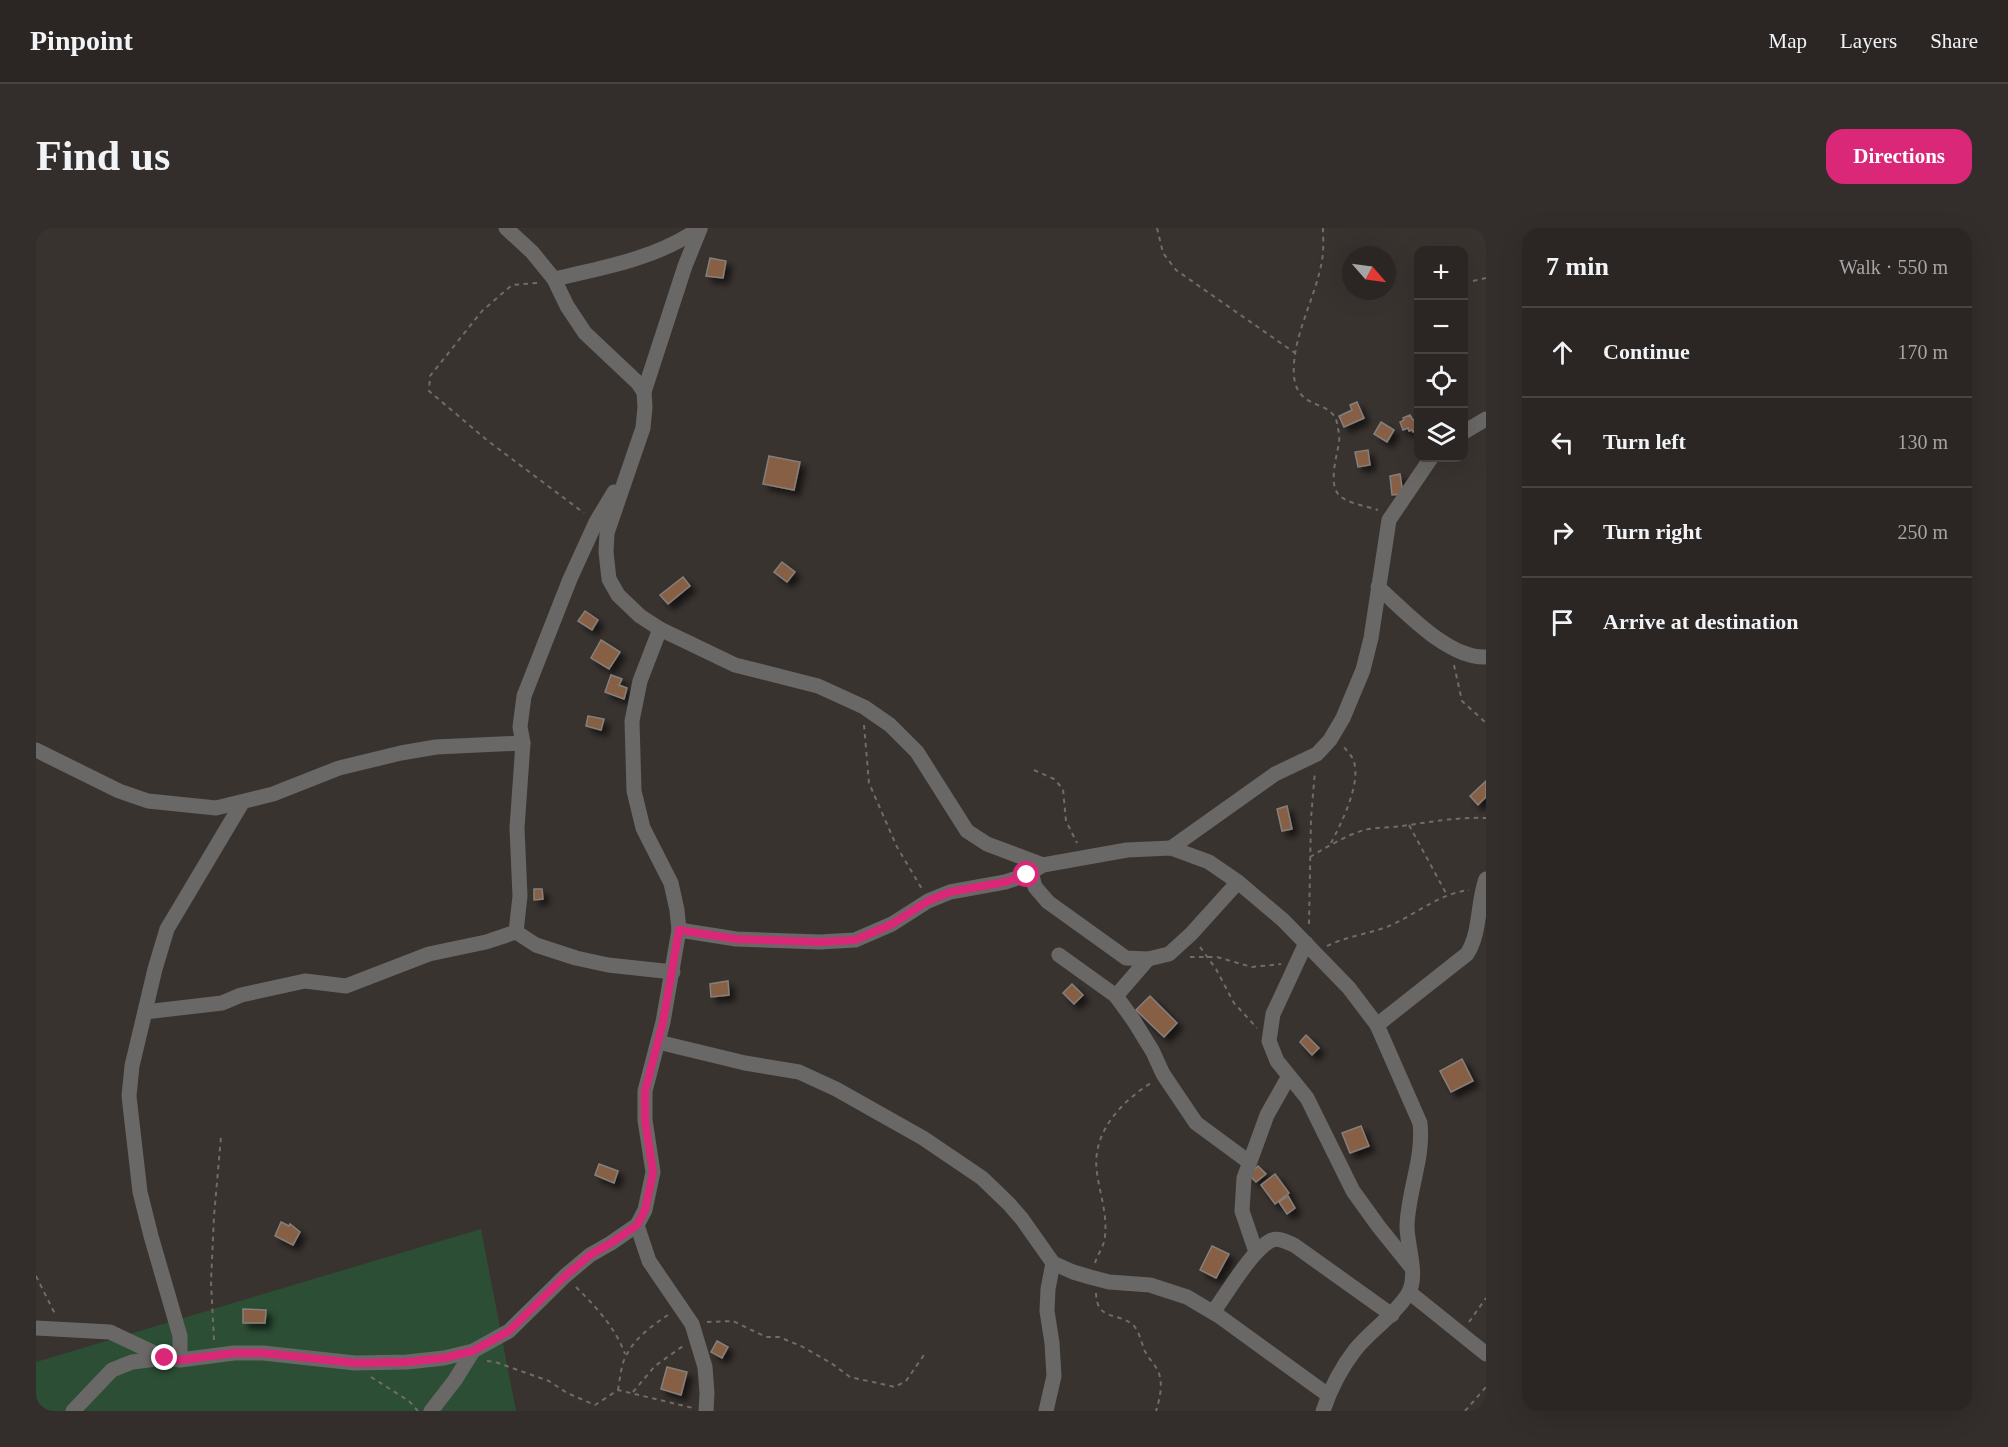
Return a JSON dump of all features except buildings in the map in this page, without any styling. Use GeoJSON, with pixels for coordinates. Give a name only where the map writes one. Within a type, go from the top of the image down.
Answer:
{"type":"FeatureCollection","features":[{"type":"Feature","properties":{"kind":"street"},"geometry":{"type":"LineString","coordinates":[[506,228],[532,252],[555,281],[567,306],[585,333],[638,383],[644,392]]}},
{"type":"Feature","properties":{"kind":"street"},"geometry":{"type":"LineString","coordinates":[[555,281],[637,258],[671,245],[700,229]]}},
{"type":"Feature","properties":{"kind":"street"},"geometry":{"type":"LineString","coordinates":[[700,229],[685,266],[644,392],[643,428],[607,533],[606,552],[609,579],[618,595],[640,616],[660,629],[735,665],[818,686],[864,707],[890,725],[917,752],[967,831],[987,844],[1037,868]]}},
{"type":"Feature","properties":{"kind":"street"},"geometry":{"type":"LineString","coordinates":[[1468,430],[1486,419]]}},
{"type":"Feature","properties":{"kind":"street"},"geometry":{"type":"LineString","coordinates":[[1171,848],[1275,774],[1317,754],[1334,733],[1343,718],[1363,670],[1371,638],[1389,520],[1428,462]]}},
{"type":"Feature","properties":{"kind":"street"},"geometry":{"type":"LineString","coordinates":[[516,932],[520,896],[517,828],[523,743],[520,727],[524,696],[570,579],[596,522],[632,463]]}},
{"type":"Feature","properties":{"kind":"street"},"geometry":{"type":"LineString","coordinates":[[1378,587],[1421,626],[1450,648],[1486,657]]}},
{"type":"Feature","properties":{"kind":"street"},"geometry":{"type":"LineString","coordinates":[[73,1411],[112,1370],[132,1362],[234,1353],[263,1353],[349,1362],[407,1362],[471,1354],[509,1331],[590,1255],[637,1225],[645,1210],[653,1172],[645,1120],[645,1091],[673,972],[679,930],[671,884],[643,828],[634,791],[632,721],[639,681],[660,629]]}},
{"type":"Feature","properties":{"kind":"street"},"geometry":{"type":"LineString","coordinates":[[36,750],[118,791],[148,801],[216,808],[273,794],[339,768],[401,753],[436,747],[523,743]]}},
{"type":"Feature","properties":{"kind":"street"},"geometry":{"type":"LineString","coordinates":[[173,1359],[180,1336],[140,1192],[129,1096],[132,1066],[167,929],[242,803]]}},
{"type":"Feature","properties":{"kind":"street"},"geometry":{"type":"LineString","coordinates":[[679,930],[736,939],[820,942],[855,940],[892,924],[928,901],[950,892],[1005,882],[1027,875],[1037,868],[1127,850],[1171,848],[1209,862],[1238,882],[1283,920],[1349,988],[1377,1026],[1420,1123],[1422,1138],[1410,1198],[1407,1228],[1412,1268],[1409,1292],[1392,1315],[1354,1351],[1328,1395],[1323,1411]]}},
{"type":"Feature","properties":{"kind":"street"},"geometry":{"type":"LineString","coordinates":[[1037,868],[1035,887],[1048,902],[1126,958],[1148,959],[1168,954],[1191,934],[1238,882]]}},
{"type":"Feature","properties":{"kind":"street"},"geometry":{"type":"LineString","coordinates":[[1377,1026],[1467,954],[1476,935],[1484,884]]}},
{"type":"Feature","properties":{"kind":"street"},"geometry":{"type":"LineString","coordinates":[[516,932],[536,945],[576,958],[608,965],[673,972]]}},
{"type":"Feature","properties":{"kind":"street"},"geometry":{"type":"LineString","coordinates":[[145,1012],[222,1003],[241,995],[305,981],[346,986],[429,954],[486,942],[516,932]]}},
{"type":"Feature","properties":{"kind":"street"},"geometry":{"type":"LineString","coordinates":[[1310,948],[1296,962],[1273,1014],[1269,1041],[1278,1061],[1307,1098],[1353,1191],[1412,1268]]}},
{"type":"Feature","properties":{"kind":"street"},"geometry":{"type":"LineString","coordinates":[[1059,955],[1116,996],[1134,1021],[1163,1074],[1196,1123],[1249,1162]]}},
{"type":"Feature","properties":{"kind":"street"},"geometry":{"type":"LineString","coordinates":[[1116,996],[1148,959]]}},
{"type":"Feature","properties":{"kind":"street"},"geometry":{"type":"LineString","coordinates":[[658,1042],[745,1063],[799,1072],[874,1110],[923,1138],[982,1178],[1016,1211],[1053,1263],[1093,1278],[1109,1282],[1150,1285],[1187,1297],[1213,1312],[1328,1395]]}},
{"type":"Feature","properties":{"kind":"street"},"geometry":{"type":"LineString","coordinates":[[1256,1252],[1242,1211],[1244,1178],[1267,1114],[1289,1076]]}},
{"type":"Feature","properties":{"kind":"street"},"geometry":{"type":"LineString","coordinates":[[637,1225],[649,1261],[692,1324],[705,1367],[706,1411]]}},
{"type":"Feature","properties":{"kind":"street"},"geometry":{"type":"LineString","coordinates":[[1213,1312],[1256,1252],[1273,1239],[1279,1239],[1294,1245],[1392,1315]]}},
{"type":"Feature","properties":{"kind":"street"},"geometry":{"type":"LineString","coordinates":[[1046,1411],[1053,1376],[1052,1343],[1047,1311],[1053,1263]]}},
{"type":"Feature","properties":{"kind":"street"},"geometry":{"type":"LineString","coordinates":[[1409,1292],[1486,1354]]}},
{"type":"Feature","properties":{"kind":"street"},"geometry":{"type":"LineString","coordinates":[[36,1328],[110,1332],[173,1359]]}},
{"type":"Feature","properties":{"kind":"street"},"geometry":{"type":"LineString","coordinates":[[431,1411],[449,1389],[471,1354]]}},
{"type":"Feature","properties":{"kind":"path"},"geometry":{"type":"LineString","coordinates":[[1157,228],[1163,253],[1176,270],[1295,353]]}},
{"type":"Feature","properties":{"kind":"path"},"geometry":{"type":"LineString","coordinates":[[1323,228],[1323,259],[1295,353],[1294,376],[1297,390],[1305,400],[1326,408],[1336,420],[1340,439],[1334,467],[1335,486],[1339,495],[1382,511],[1389,520]]}},
{"type":"Feature","properties":{"kind":"path"},"geometry":{"type":"LineString","coordinates":[[1473,281],[1486,278]]}},
{"type":"Feature","properties":{"kind":"path"},"geometry":{"type":"LineString","coordinates":[[555,281],[512,285],[482,310],[430,376],[429,392],[488,441],[596,522]]}},
{"type":"Feature","properties":{"kind":"path"},"geometry":{"type":"LineString","coordinates":[[1450,648],[1462,701],[1486,723]]}},
{"type":"Feature","properties":{"kind":"path"},"geometry":{"type":"LineString","coordinates":[[864,707],[869,783],[897,847],[928,901]]}},
{"type":"Feature","properties":{"kind":"path"},"geometry":{"type":"LineString","coordinates":[[1329,846],[1344,818],[1355,783],[1354,762],[1334,733]]}},
{"type":"Feature","properties":{"kind":"path"},"geometry":{"type":"LineString","coordinates":[[1317,754],[1311,818],[1310,948],[1389,926],[1436,899],[1484,884]]}},
{"type":"Feature","properties":{"kind":"path"},"geometry":{"type":"LineString","coordinates":[[1034,770],[1054,779],[1063,789],[1066,821],[1076,842],[1088,857]]}},
{"type":"Feature","properties":{"kind":"path"},"geometry":{"type":"LineString","coordinates":[[1310,857],[1366,829],[1468,817],[1486,818]]}},
{"type":"Feature","properties":{"kind":"path"},"geometry":{"type":"LineString","coordinates":[[1409,825],[1447,896]]}},
{"type":"Feature","properties":{"kind":"path"},"geometry":{"type":"LineString","coordinates":[[1191,934],[1234,1003],[1269,1041]]}},
{"type":"Feature","properties":{"kind":"path"},"geometry":{"type":"LineString","coordinates":[[1168,954],[1179,957],[1206,956],[1252,967],[1296,962]]}},
{"type":"Feature","properties":{"kind":"path"},"geometry":{"type":"LineString","coordinates":[[1156,1411],[1160,1395],[1160,1379],[1157,1369],[1148,1359],[1134,1325],[1123,1319],[1107,1316],[1101,1311],[1093,1278],[1104,1242],[1104,1210],[1096,1170],[1099,1146],[1112,1116],[1132,1095],[1163,1074]]}},
{"type":"Feature","properties":{"kind":"path"},"geometry":{"type":"LineString","coordinates":[[215,1355],[212,1271],[221,1137]]}},
{"type":"Feature","properties":{"kind":"path"},"geometry":{"type":"LineString","coordinates":[[36,1276],[62,1329]]}},
{"type":"Feature","properties":{"kind":"path"},"geometry":{"type":"LineString","coordinates":[[565,1276],[596,1307],[611,1326],[626,1355]]}},
{"type":"Feature","properties":{"kind":"path"},"geometry":{"type":"LineString","coordinates":[[1461,1334],[1486,1298]]}},
{"type":"Feature","properties":{"kind":"path"},"geometry":{"type":"LineString","coordinates":[[618,1390],[626,1355],[636,1341],[654,1324],[681,1307]]}},
{"type":"Feature","properties":{"kind":"path"},"geometry":{"type":"LineString","coordinates":[[692,1324],[733,1321],[765,1337],[778,1337],[801,1347],[831,1363],[850,1377],[895,1387],[906,1381],[926,1352]]}},
{"type":"Feature","properties":{"kind":"path"},"geometry":{"type":"LineString","coordinates":[[632,1392],[655,1366],[676,1350],[697,1339]]}},
{"type":"Feature","properties":{"kind":"path"},"geometry":{"type":"LineString","coordinates":[[471,1354],[549,1381],[567,1393],[595,1405],[618,1390],[706,1411]]}},
{"type":"Feature","properties":{"kind":"path"},"geometry":{"type":"LineString","coordinates":[[349,1362],[409,1401],[418,1411]]}},
{"type":"Feature","properties":{"kind":"path"},"geometry":{"type":"LineString","coordinates":[[1465,1411],[1486,1387]]}},
{"type":"Feature","properties":{"kind":"green space"},"geometry":{"type":"Polygon","coordinates":[[[481,1229],[516,1411],[36,1411],[36,1362],[481,1229]]]}},
{"type":"Feature","properties":{"kind":"route"},"geometry":{"type":"LineString","coordinates":[[165,1358],[180,1360],[234,1353],[263,1353],[355,1363],[407,1362],[444,1358],[473,1351],[491,1342],[509,1331],[590,1255],[637,1225],[645,1210],[653,1172],[645,1120],[645,1091],[663,1022],[679,930],[736,939],[820,942],[855,940],[892,924],[928,901],[950,892],[1005,882],[1027,875]]}}]}
